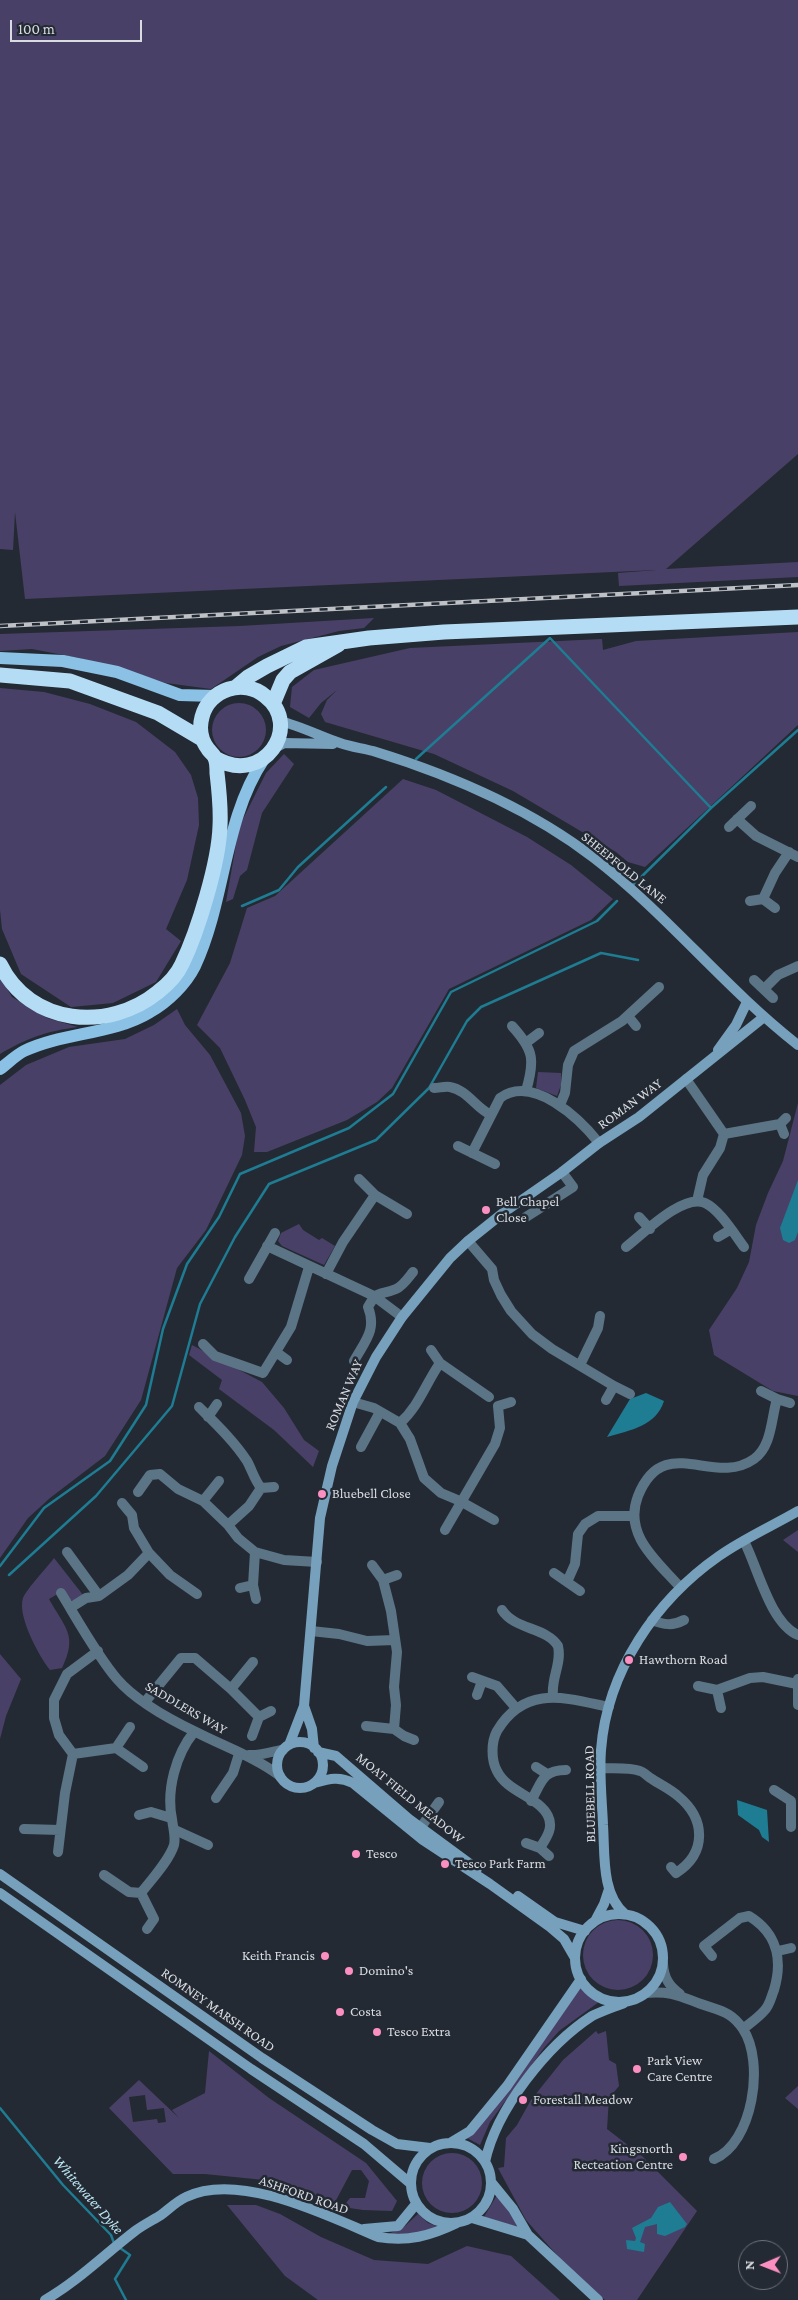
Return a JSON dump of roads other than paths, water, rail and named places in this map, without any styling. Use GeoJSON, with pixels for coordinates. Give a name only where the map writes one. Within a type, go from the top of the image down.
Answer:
{"type":"FeatureCollection","features":[{"type":"Feature","properties":{"kind":"highway"},"geometry":{"type":"LineString","coordinates":[[236,687],[257,690],[273,704],[280,720],[279,736],[269,754],[255,764],[234,766],[215,758],[202,739],[202,716],[207,705],[214,696],[224,690],[236,687],[261,669],[306,648],[369,638],[444,632],[798,616]]}},
{"type":"Feature","properties":{"kind":"highway"},"geometry":{"type":"LineString","coordinates":[[273,704],[283,680],[290,672],[342,643]]}},
{"type":"Feature","properties":{"kind":"highway"},"geometry":{"type":"LineString","coordinates":[[0,675],[70,681],[158,714],[202,739]]}},
{"type":"Feature","properties":{"kind":"highway"},"geometry":{"type":"LineString","coordinates":[[0,964],[15,985],[34,1003],[56,1013],[87,1019],[117,1015],[143,1005],[167,986],[182,965],[205,900],[213,866],[220,827],[220,792],[215,758]]}},
{"type":"Feature","properties":{"kind":"main road"},"geometry":{"type":"LineString","coordinates":[[0,658],[36,658],[72,662],[117,672],[180,695],[214,696]]}},
{"type":"Feature","properties":{"kind":"main road"},"geometry":{"type":"LineString","coordinates":[[0,1069],[23,1051],[56,1039],[120,1025],[150,1012],[178,990],[194,967],[215,902],[241,805],[254,773],[269,754]]}},
{"type":"Feature","properties":{"kind":"street","name":"SHEEPFOLD LANE"},"geometry":{"type":"LineString","coordinates":[[280,720],[342,744],[372,751],[462,783],[527,814],[595,858],[659,914],[747,1002],[798,1045]]}},
{"type":"Feature","properties":{"kind":"street","name":"SHEEPFOLD LANE"},"geometry":{"type":"LineString","coordinates":[[269,754],[284,743],[342,744]]}},
{"type":"Feature","properties":{"kind":"street"},"geometry":{"type":"LineString","coordinates":[[729,827],[751,806]]}},
{"type":"Feature","properties":{"kind":"street"},"geometry":{"type":"LineString","coordinates":[[737,819],[756,836],[794,854],[775,873],[763,899]]}},
{"type":"Feature","properties":{"kind":"street"},"geometry":{"type":"LineString","coordinates":[[750,902],[763,899],[775,908]]}},
{"type":"Feature","properties":{"kind":"street"},"geometry":{"type":"LineString","coordinates":[[764,989],[778,975],[798,966]]}},
{"type":"Feature","properties":{"kind":"street"},"geometry":{"type":"LineString","coordinates":[[754,980],[773,998]]}},
{"type":"Feature","properties":{"kind":"street"},"geometry":{"type":"LineString","coordinates":[[560,1105],[565,1093],[568,1065],[574,1051],[628,1016],[659,987]]}},
{"type":"Feature","properties":{"kind":"street","name":"ROMAN WAY"},"geometry":{"type":"LineString","coordinates":[[713,1057],[736,1025],[747,1002]]}},
{"type":"Feature","properties":{"kind":"street"},"geometry":{"type":"LineString","coordinates":[[628,1016],[636,1026]]}},
{"type":"Feature","properties":{"kind":"street","name":"ROMAN WAY"},"geometry":{"type":"LineString","coordinates":[[286,1747],[304,1706],[320,1518],[332,1466],[353,1402],[376,1357],[402,1317],[450,1258],[468,1241],[599,1143],[639,1117],[764,1017]]}},
{"type":"Feature","properties":{"kind":"street"},"geometry":{"type":"LineString","coordinates":[[512,1026],[527,1042],[531,1053],[532,1067],[526,1091]]}},
{"type":"Feature","properties":{"kind":"street"},"geometry":{"type":"LineString","coordinates":[[527,1042],[539,1033]]}},
{"type":"Feature","properties":{"kind":"street"},"geometry":{"type":"LineString","coordinates":[[686,1079],[724,1134]]}},
{"type":"Feature","properties":{"kind":"street"},"geometry":{"type":"LineString","coordinates":[[434,1088],[450,1087],[464,1094],[480,1110],[490,1115]]}},
{"type":"Feature","properties":{"kind":"street"},"geometry":{"type":"LineString","coordinates":[[472,1152],[500,1098],[506,1094],[526,1091],[560,1105],[588,1130],[599,1143]]}},
{"type":"Feature","properties":{"kind":"street"},"geometry":{"type":"LineString","coordinates":[[724,1134],[783,1125]]}},
{"type":"Feature","properties":{"kind":"street"},"geometry":{"type":"LineString","coordinates":[[697,1201],[703,1175],[720,1148],[724,1134]]}},
{"type":"Feature","properties":{"kind":"street"},"geometry":{"type":"LineString","coordinates":[[458,1146],[495,1164]]}},
{"type":"Feature","properties":{"kind":"street"},"geometry":{"type":"LineString","coordinates":[[526,1217],[573,1187],[562,1172]]}},
{"type":"Feature","properties":{"kind":"street"},"geometry":{"type":"LineString","coordinates":[[359,1179],[375,1195],[406,1214]]}},
{"type":"Feature","properties":{"kind":"street"},"geometry":{"type":"LineString","coordinates":[[326,1274],[343,1242],[375,1195]]}},
{"type":"Feature","properties":{"kind":"street"},"geometry":{"type":"LineString","coordinates":[[626,1247],[680,1206],[697,1201],[706,1203],[714,1209],[744,1247]]}},
{"type":"Feature","properties":{"kind":"street"},"geometry":{"type":"LineString","coordinates":[[639,1218],[650,1229]]}},
{"type":"Feature","properties":{"kind":"street"},"geometry":{"type":"LineString","coordinates":[[718,1237],[730,1230]]}},
{"type":"Feature","properties":{"kind":"street"},"geometry":{"type":"LineString","coordinates":[[249,1278],[275,1233]]}},
{"type":"Feature","properties":{"kind":"street"},"geometry":{"type":"LineString","coordinates":[[468,1241],[492,1269],[494,1280],[501,1295],[521,1323],[545,1345],[630,1394]]}},
{"type":"Feature","properties":{"kind":"street"},"geometry":{"type":"LineString","coordinates":[[267,1246],[374,1296],[402,1317]]}},
{"type":"Feature","properties":{"kind":"street"},"geometry":{"type":"LineString","coordinates":[[204,1344],[215,1356],[263,1373],[291,1327],[309,1267]]}},
{"type":"Feature","properties":{"kind":"street"},"geometry":{"type":"LineString","coordinates":[[354,1361],[372,1328],[368,1307],[374,1296],[379,1292],[398,1288],[413,1272]]}},
{"type":"Feature","properties":{"kind":"street"},"geometry":{"type":"LineString","coordinates":[[580,1365],[598,1328],[600,1316]]}},
{"type":"Feature","properties":{"kind":"street"},"geometry":{"type":"LineString","coordinates":[[430,1350],[440,1363],[489,1397]]}},
{"type":"Feature","properties":{"kind":"street"},"geometry":{"type":"LineString","coordinates":[[276,1352],[287,1360]]}},
{"type":"Feature","properties":{"kind":"street"},"geometry":{"type":"LineString","coordinates":[[400,1423],[417,1404],[426,1383],[440,1363]]}},
{"type":"Feature","properties":{"kind":"street"},"geometry":{"type":"LineString","coordinates":[[606,1400],[614,1386]]}},
{"type":"Feature","properties":{"kind":"street"},"geometry":{"type":"LineString","coordinates":[[761,1391],[790,1403]]}},
{"type":"Feature","properties":{"kind":"street"},"geometry":{"type":"LineString","coordinates":[[680,1587],[645,1549],[640,1539],[634,1516],[642,1486],[658,1468],[676,1462],[732,1468],[755,1458],[767,1442],[777,1399]]}},
{"type":"Feature","properties":{"kind":"street"},"geometry":{"type":"LineString","coordinates":[[353,1402],[374,1408],[400,1423],[410,1439],[424,1478],[441,1493],[494,1520]]}},
{"type":"Feature","properties":{"kind":"street"},"geometry":{"type":"LineString","coordinates":[[445,1530],[460,1501],[480,1472],[495,1444],[500,1428],[498,1406],[511,1402]]}},
{"type":"Feature","properties":{"kind":"street"},"geometry":{"type":"LineString","coordinates":[[208,1417],[217,1404]]}},
{"type":"Feature","properties":{"kind":"street"},"geometry":{"type":"LineString","coordinates":[[199,1407],[248,1462],[253,1477],[261,1488]]}},
{"type":"Feature","properties":{"kind":"street"},"geometry":{"type":"LineString","coordinates":[[360,1446],[380,1412]]}},
{"type":"Feature","properties":{"kind":"street"},"geometry":{"type":"LineString","coordinates":[[138,1492],[150,1475],[160,1474],[178,1489],[203,1501],[228,1525],[238,1538],[255,1552],[284,1560],[317,1562]]}},
{"type":"Feature","properties":{"kind":"street"},"geometry":{"type":"LineString","coordinates":[[203,1501],[219,1481]]}},
{"type":"Feature","properties":{"kind":"street"},"geometry":{"type":"LineString","coordinates":[[261,1488],[274,1487]]}},
{"type":"Feature","properties":{"kind":"street"},"geometry":{"type":"LineString","coordinates":[[228,1525],[249,1506],[261,1488]]}},
{"type":"Feature","properties":{"kind":"street"},"geometry":{"type":"LineString","coordinates":[[122,1503],[132,1515],[134,1528],[149,1553],[170,1575],[197,1594]]}},
{"type":"Feature","properties":{"kind":"street","name":"BLUEBELL ROAD"},"geometry":{"type":"LineString","coordinates":[[625,1914],[615,1904],[609,1889],[605,1858],[601,1748],[609,1707],[627,1660],[652,1620],[680,1587],[714,1559],[798,1512]]}},
{"type":"Feature","properties":{"kind":"street"},"geometry":{"type":"LineString","coordinates":[[567,1582],[575,1564],[578,1534],[585,1524],[598,1516],[634,1516]]}},
{"type":"Feature","properties":{"kind":"street"},"geometry":{"type":"LineString","coordinates":[[744,1541],[776,1616],[789,1630],[798,1635]]}},
{"type":"Feature","properties":{"kind":"street"},"geometry":{"type":"LineString","coordinates":[[67,1552],[99,1596]]}},
{"type":"Feature","properties":{"kind":"street"},"geometry":{"type":"LineString","coordinates":[[255,1552],[253,1585],[256,1599]]}},
{"type":"Feature","properties":{"kind":"street"},"geometry":{"type":"LineString","coordinates":[[70,1608],[86,1598],[99,1596],[128,1575],[149,1553]]}},
{"type":"Feature","properties":{"kind":"street"},"geometry":{"type":"LineString","coordinates":[[372,1566],[383,1580],[391,1611],[397,1652],[394,1687],[396,1705],[394,1729]]}},
{"type":"Feature","properties":{"kind":"street"},"geometry":{"type":"LineString","coordinates":[[554,1573],[580,1591]]}},
{"type":"Feature","properties":{"kind":"street"},"geometry":{"type":"LineString","coordinates":[[383,1580],[397,1575]]}},
{"type":"Feature","properties":{"kind":"street"},"geometry":{"type":"LineString","coordinates":[[240,1588],[253,1585]]}},
{"type":"Feature","properties":{"kind":"street","name":"SADDLERS WAY"},"geometry":{"type":"LineString","coordinates":[[61,1593],[117,1680],[145,1702],[194,1732],[259,1762],[280,1776]]}},
{"type":"Feature","properties":{"kind":"street"},"geometry":{"type":"LineString","coordinates":[[502,1610],[512,1621],[549,1637],[558,1646],[558,1663],[552,1680],[553,1696]]}},
{"type":"Feature","properties":{"kind":"street"},"geometry":{"type":"LineString","coordinates":[[652,1620],[666,1625],[677,1624],[684,1620]]}},
{"type":"Feature","properties":{"kind":"street"},"geometry":{"type":"LineString","coordinates":[[311,1631],[338,1634],[367,1641],[395,1640]]}},
{"type":"Feature","properties":{"kind":"street"},"geometry":{"type":"LineString","coordinates":[[58,1852],[73,1754],[59,1735],[54,1718],[54,1700],[67,1674],[98,1651]]}},
{"type":"Feature","properties":{"kind":"street"},"geometry":{"type":"LineString","coordinates":[[145,1702],[181,1658],[195,1658],[231,1689],[259,1717]]}},
{"type":"Feature","properties":{"kind":"street"},"geometry":{"type":"LineString","coordinates":[[231,1689],[253,1662]]}},
{"type":"Feature","properties":{"kind":"street"},"geometry":{"type":"LineString","coordinates":[[698,1686],[717,1690],[750,1678],[763,1677],[797,1682],[798,1705]]}},
{"type":"Feature","properties":{"kind":"street"},"geometry":{"type":"LineString","coordinates":[[477,1694],[477,1679],[497,1686],[516,1708]]}},
{"type":"Feature","properties":{"kind":"street"},"geometry":{"type":"LineString","coordinates":[[717,1690],[721,1708]]}},
{"type":"Feature","properties":{"kind":"street"},"geometry":{"type":"LineString","coordinates":[[540,1848],[549,1833],[550,1823],[545,1812],[506,1782],[497,1771],[493,1756],[496,1734],[502,1723],[516,1708],[530,1701],[553,1696],[570,1697],[609,1707]]}},
{"type":"Feature","properties":{"kind":"street","name":"ROMAN WAY"},"geometry":{"type":"LineString","coordinates":[[304,1706],[312,1729],[316,1750]]}},
{"type":"Feature","properties":{"kind":"street"},"geometry":{"type":"LineString","coordinates":[[252,1736],[259,1717],[271,1711]]}},
{"type":"Feature","properties":{"kind":"street"},"geometry":{"type":"LineString","coordinates":[[366,1726],[394,1729],[414,1740]]}},
{"type":"Feature","properties":{"kind":"street"},"geometry":{"type":"LineString","coordinates":[[116,1748],[130,1727]]}},
{"type":"Feature","properties":{"kind":"street"},"geometry":{"type":"LineString","coordinates":[[141,1893],[174,1846],[175,1830],[171,1818],[172,1782],[176,1764],[194,1732]]}},
{"type":"Feature","properties":{"kind":"street"},"geometry":{"type":"LineString","coordinates":[[299,1742],[316,1750],[322,1760],[322,1769],[314,1783],[308,1787],[294,1788],[287,1784],[280,1776],[277,1764],[286,1747],[299,1742]]}},
{"type":"Feature","properties":{"kind":"street","name":"SADDLERS WAY"},"geometry":{"type":"LineString","coordinates":[[240,1754],[265,1755],[286,1747]]}},
{"type":"Feature","properties":{"kind":"street"},"geometry":{"type":"LineString","coordinates":[[73,1754],[116,1748],[143,1767]]}},
{"type":"Feature","properties":{"kind":"street","name":"MOAT FIELD MEADOW"},"geometry":{"type":"LineString","coordinates":[[316,1750],[336,1756],[408,1819],[554,1922],[585,1931]]}},
{"type":"Feature","properties":{"kind":"street"},"geometry":{"type":"LineString","coordinates":[[216,1798],[233,1773],[240,1754]]}},
{"type":"Feature","properties":{"kind":"street"},"geometry":{"type":"LineString","coordinates":[[536,1767],[547,1774]]}},
{"type":"Feature","properties":{"kind":"street"},"geometry":{"type":"LineString","coordinates":[[601,1768],[641,1771],[650,1779],[666,1786],[689,1807],[698,1824],[699,1842],[695,1855],[686,1866],[676,1873],[671,1867]]}},
{"type":"Feature","properties":{"kind":"street"},"geometry":{"type":"LineString","coordinates":[[531,1801],[547,1774],[553,1770],[566,1770]]}},
{"type":"Feature","properties":{"kind":"street","name":"MOAT FIELD MEADOW"},"geometry":{"type":"LineString","coordinates":[[314,1783],[332,1778],[344,1778],[353,1783],[423,1840],[490,1884],[550,1927],[564,1939],[575,1958]]}},
{"type":"Feature","properties":{"kind":"street"},"geometry":{"type":"LineString","coordinates":[[774,1790],[795,1798],[791,1827]]}},
{"type":"Feature","properties":{"kind":"street"},"geometry":{"type":"LineString","coordinates":[[421,1827],[439,1802]]}},
{"type":"Feature","properties":{"kind":"street"},"geometry":{"type":"LineString","coordinates":[[139,1815],[152,1812],[171,1818]]}},
{"type":"Feature","properties":{"kind":"street"},"geometry":{"type":"LineString","coordinates":[[24,1830],[60,1830]]}},
{"type":"Feature","properties":{"kind":"street"},"geometry":{"type":"LineString","coordinates":[[175,1830],[208,1845]]}},
{"type":"Feature","properties":{"kind":"street"},"geometry":{"type":"LineString","coordinates":[[526,1843],[540,1848],[549,1856]]}},
{"type":"Feature","properties":{"kind":"street","name":"ROMNEY MARSH ROAD"},"geometry":{"type":"LineString","coordinates":[[0,1874],[262,2058],[372,2130],[397,2144],[430,2148]]}},
{"type":"Feature","properties":{"kind":"street"},"geometry":{"type":"LineString","coordinates":[[104,1875],[129,1892],[141,1893]]}},
{"type":"Feature","properties":{"kind":"street","name":"BLUEBELL ROAD"},"geometry":{"type":"LineString","coordinates":[[595,1922],[609,1889]]}},
{"type":"Feature","properties":{"kind":"street","name":"ROMNEY MARSH ROAD"},"geometry":{"type":"LineString","coordinates":[[0,1893],[251,2069],[364,2144],[411,2184]]}},
{"type":"Feature","properties":{"kind":"street"},"geometry":{"type":"LineString","coordinates":[[141,1893],[154,1919],[147,1929]]}},
{"type":"Feature","properties":{"kind":"street"},"geometry":{"type":"LineString","coordinates":[[630,2001],[606,2000],[593,1994],[581,1979],[575,1958],[578,1944],[585,1931],[604,1917],[625,1914],[644,1921],[652,1929],[658,1936],[663,1950],[663,1974],[668,1982],[683,1996]]}},
{"type":"Feature","properties":{"kind":"street"},"geometry":{"type":"LineString","coordinates":[[712,1956],[704,1946],[740,1918],[749,1916],[768,1933],[778,1951],[778,1973],[770,2002],[764,2011],[743,2029]]}},
{"type":"Feature","properties":{"kind":"street"},"geometry":{"type":"LineString","coordinates":[[778,1951],[791,1948]]}},
{"type":"Feature","properties":{"kind":"street"},"geometry":{"type":"LineString","coordinates":[[485,2162],[490,2140],[499,2121],[518,2092],[552,2050],[593,2016],[646,1993],[657,1982],[663,1964]]}},
{"type":"Feature","properties":{"kind":"street"},"geometry":{"type":"LineString","coordinates":[[491,2182],[486,2203],[472,2218],[457,2223],[445,2223],[434,2220],[424,2213],[416,2204],[411,2184],[413,2170],[420,2158],[430,2148],[450,2143],[470,2131],[492,2105],[581,1979]]}},
{"type":"Feature","properties":{"kind":"street"},"geometry":{"type":"LineString","coordinates":[[646,1993],[663,1992],[683,1996],[728,2012],[743,2029],[751,2046],[754,2071],[750,2108],[738,2139],[719,2157],[714,2159]]}},
{"type":"Feature","properties":{"kind":"street"},"geometry":{"type":"LineString","coordinates":[[450,2143],[464,2145],[476,2152],[485,2162],[491,2182],[513,2210],[528,2235],[598,2300]]}},
{"type":"Feature","properties":{"kind":"street","name":"ASHFORD ROAD"},"geometry":{"type":"LineString","coordinates":[[45,2300],[62,2290],[111,2250],[185,2197],[200,2192],[230,2190],[254,2192],[275,2197],[378,2236],[412,2239],[434,2234],[457,2223]]}},
{"type":"Feature","properties":{"kind":"street","name":"ASHFORD ROAD"},"geometry":{"type":"LineString","coordinates":[[358,2228],[377,2229],[398,2226],[416,2204]]}},
{"type":"Feature","properties":{"kind":"street"},"geometry":{"type":"LineString","coordinates":[[472,2218],[528,2235]]}},
{"type":"Feature","properties":{"kind":"street","name":"ASHFORD ROAD"},"geometry":{"type":"LineString","coordinates":[[57,2300],[62,2290]]}},
{"type":"Feature","properties":{"kind":"water"},"geometry":{"type":"Polygon","coordinates":[[[798,1180],[798,1232],[795,1240],[789,1243],[783,1240],[780,1228],[798,1180]]]}},
{"type":"Feature","properties":{"kind":"water"},"geometry":{"type":"Polygon","coordinates":[[[646,1393],[664,1401],[655,1416],[642,1426],[607,1437],[630,1399],[646,1393]]]}},
{"type":"Feature","properties":{"kind":"water"},"geometry":{"type":"Polygon","coordinates":[[[737,1800],[767,1810],[769,1842],[762,1837],[759,1830],[738,1815],[737,1800]]]}},
{"type":"Feature","properties":{"kind":"water"},"geometry":{"type":"Polygon","coordinates":[[[670,2202],[687,2224],[685,2227],[665,2236],[657,2234],[657,2224],[645,2227],[640,2242],[645,2244],[644,2252],[627,2249],[626,2240],[635,2241],[636,2238],[632,2228],[651,2218],[658,2207],[670,2202]]]}},
{"type":"Feature","properties":{"kind":"waterway"},"geometry":{"type":"LineString","coordinates":[[416,759],[550,638],[711,808]]}},
{"type":"Feature","properties":{"kind":"waterway"},"geometry":{"type":"LineString","coordinates":[[633,885],[711,808],[798,730]]}},
{"type":"Feature","properties":{"kind":"waterway"},"geometry":{"type":"LineString","coordinates":[[242,906],[279,890],[298,867],[386,787]]}},
{"type":"Feature","properties":{"kind":"waterway"},"geometry":{"type":"LineString","coordinates":[[0,1566],[44,1508],[110,1461],[146,1405],[163,1329],[187,1264],[219,1217],[240,1174],[349,1128],[393,1094],[451,992],[597,921],[617,901]]}},
{"type":"Feature","properties":{"kind":"waterway"},"geometry":{"type":"LineString","coordinates":[[9,1575],[96,1496],[172,1406],[200,1304],[235,1237],[269,1184],[376,1140],[429,1088],[467,1021],[481,1007],[601,953],[638,960]]}},
{"type":"Feature","properties":{"kind":"waterway","name":"Whitewater Dyke"},"geometry":{"type":"LineString","coordinates":[[0,2108],[63,2185],[111,2235],[114,2243]]}},
{"type":"Feature","properties":{"kind":"waterway","name":"Whitewater Dyke"},"geometry":{"type":"LineString","coordinates":[[120,2248],[130,2255],[115,2279],[126,2300]]}},
{"type":"Feature","properties":{"kind":"railway"},"geometry":{"type":"LineString","coordinates":[[0,626],[798,585]]}},
{"type":"Feature","properties":{"kind":"place","name":"Bell Chapel Close"},"geometry":{"type":"Point","coordinates":[486,1210]}},
{"type":"Feature","properties":{"kind":"place","name":"Bluebell Close"},"geometry":{"type":"Point","coordinates":[322,1494]}},
{"type":"Feature","properties":{"kind":"place","name":"Hawthorn Road"},"geometry":{"type":"Point","coordinates":[629,1660]}},
{"type":"Feature","properties":{"kind":"place","name":"Tesco"},"geometry":{"type":"Point","coordinates":[356,1854]}},
{"type":"Feature","properties":{"kind":"place","name":"Tesco Park Farm"},"geometry":{"type":"Point","coordinates":[445,1864]}},
{"type":"Feature","properties":{"kind":"place","name":"Keith Francis"},"geometry":{"type":"Point","coordinates":[325,1956]}},
{"type":"Feature","properties":{"kind":"place","name":"Domino's"},"geometry":{"type":"Point","coordinates":[349,1971]}},
{"type":"Feature","properties":{"kind":"place","name":"Costa"},"geometry":{"type":"Point","coordinates":[340,2012]}},
{"type":"Feature","properties":{"kind":"place","name":"Tesco Extra"},"geometry":{"type":"Point","coordinates":[377,2032]}},
{"type":"Feature","properties":{"kind":"place","name":"Park View Care Centre"},"geometry":{"type":"Point","coordinates":[637,2069]}},
{"type":"Feature","properties":{"kind":"place","name":"Forestall Meadow"},"geometry":{"type":"Point","coordinates":[523,2100]}},
{"type":"Feature","properties":{"kind":"place","name":"Kingsnorth Recteation Centre"},"geometry":{"type":"Point","coordinates":[683,2157]}}]}
